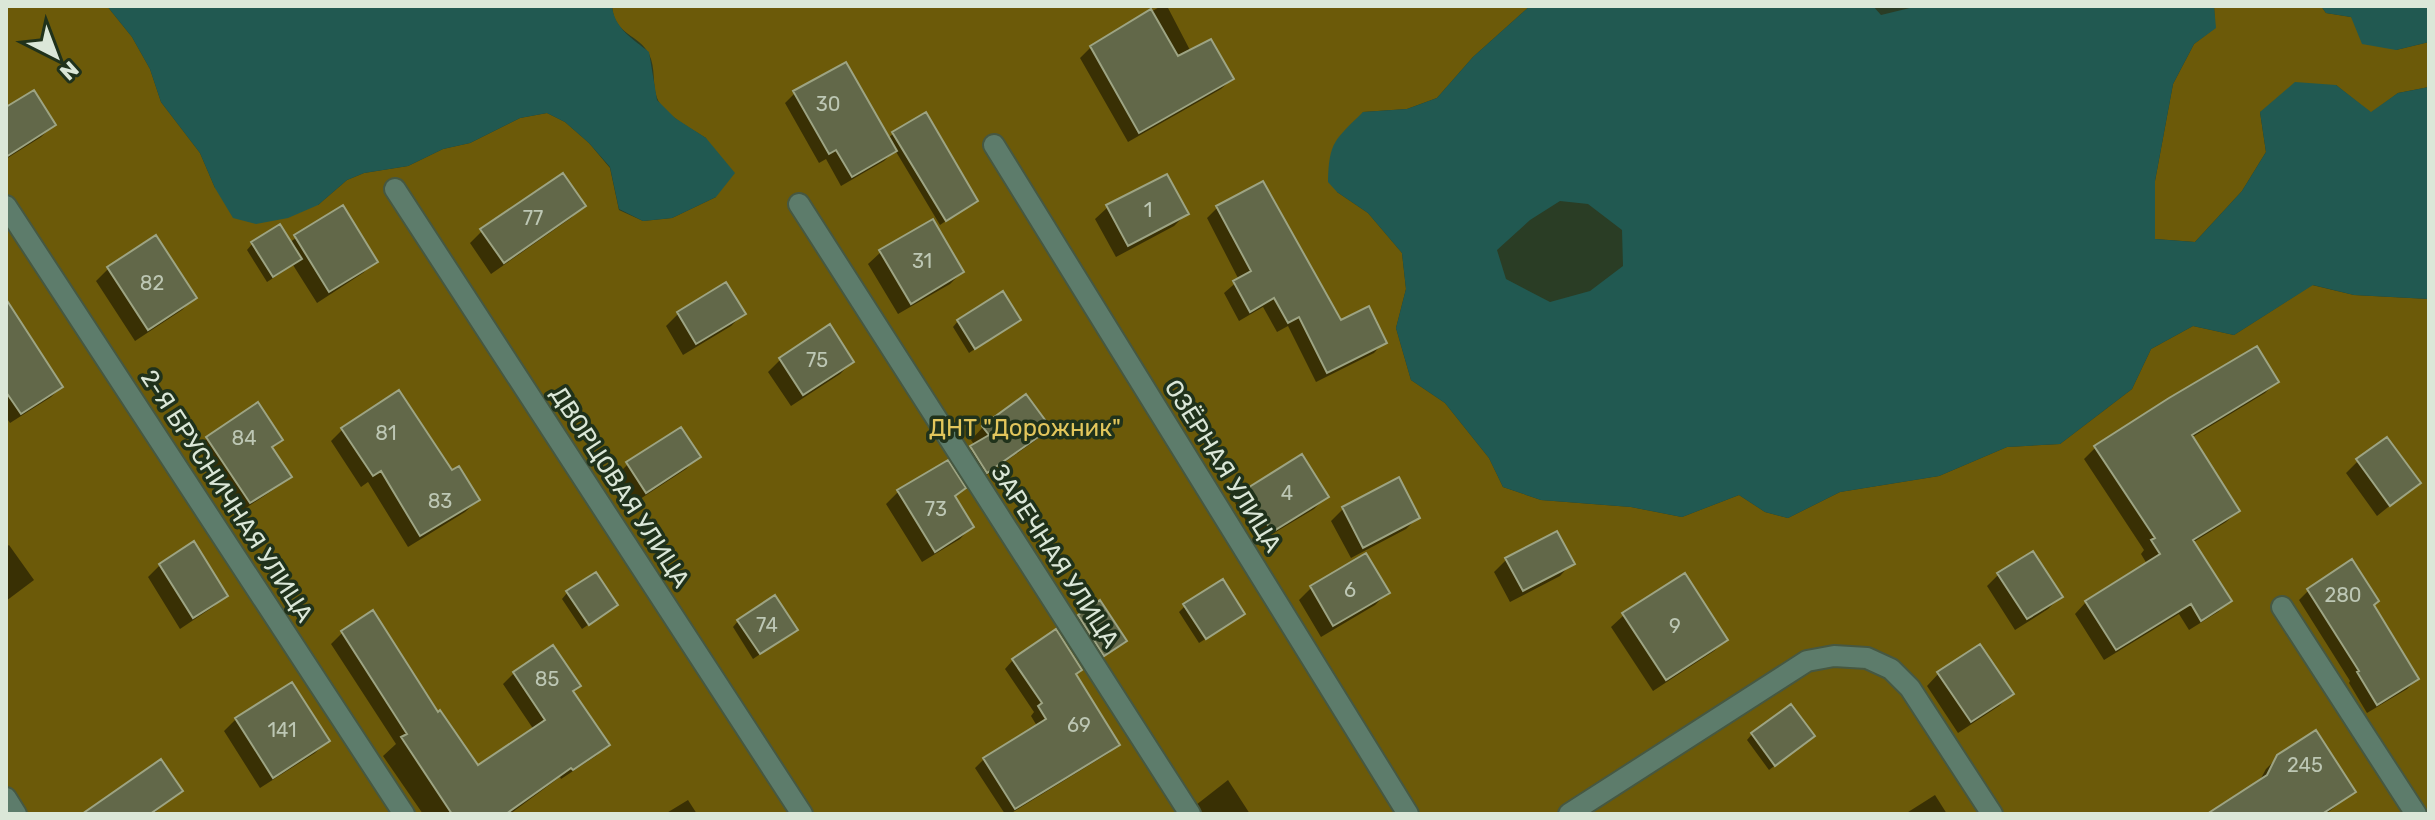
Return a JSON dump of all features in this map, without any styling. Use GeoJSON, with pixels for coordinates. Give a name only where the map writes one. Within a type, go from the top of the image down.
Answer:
{"type":"FeatureCollection","features":[{"type":"Feature","properties":{"kind":"street","name":"ОЗЁРНАЯ УЛИЦА"},"geometry":{"type":"LineString","coordinates":[[994,145],[1408,814]]}},
{"type":"Feature","properties":{"kind":"street","name":"ДВОРЦОВАЯ УЛИЦА"},"geometry":{"type":"LineString","coordinates":[[395,189],[802,814]]}},
{"type":"Feature","properties":{"kind":"street","name":"ЗАРЕЧНАЯ УЛИЦА"},"geometry":{"type":"LineString","coordinates":[[799,204],[1190,814]]}},
{"type":"Feature","properties":{"kind":"street","name":"2-Я БРУСНИЧНАЯ УЛИЦА"},"geometry":{"type":"LineString","coordinates":[[6,206],[404,814]]}},
{"type":"Feature","properties":{"kind":"street"},"geometry":{"type":"LineString","coordinates":[[2282,607],[2416,814]]}},
{"type":"Feature","properties":{"kind":"street"},"geometry":{"type":"LineString","coordinates":[[1577,812],[1807,661],[1834,656],[1867,658],[1891,669],[1910,688],[1992,814]]}},
{"type":"Feature","properties":{"kind":"street"},"geometry":{"type":"LineString","coordinates":[[6,798],[16,814]]}},
{"type":"Feature","properties":{"kind":"green space","name":"ДНТ \"Дорожник\""},"geometry":{"type":"Polygon","coordinates":[[[6,6],[107,6],[132,37],[150,69],[161,102],[200,153],[215,188],[318,205],[347,180],[364,173],[408,166],[443,149],[470,143],[520,118],[547,113],[565,122],[589,143],[610,168],[619,210],[643,221],[672,218],[716,197],[706,138],[678,121],[660,104],[649,54],[617,23],[612,6],[1530,6],[1473,57],[1437,98],[1407,109],[1363,112],[1337,192],[1368,213],[1402,253],[1406,289],[1396,328],[1411,380],[1445,403],[1489,458],[1503,487],[1541,500],[1631,507],[1682,517],[1739,495],[1765,512],[1788,518],[1840,492],[1939,476],[2007,447],[2060,444],[2132,389],[2151,349],[2193,326],[2234,335],[2312,285],[2354,295],[2429,299],[2429,814],[6,814],[6,6]]]}},
{"type":"Feature","properties":{"kind":"green space"},"geometry":{"type":"Polygon","coordinates":[[[2214,6],[2321,6],[2326,13],[2351,17],[2396,50],[2429,42],[2429,87],[2398,93],[2371,113],[2336,85],[2260,112],[2266,152],[2242,191],[2195,242],[2155,239],[2155,181],[2173,84],[2194,44],[2215,28],[2214,6]]]}},
{"type":"Feature","properties":{"kind":"water"},"geometry":{"type":"Polygon","coordinates":[[[107,6],[612,6],[620,27],[649,52],[657,100],[675,118],[706,138],[735,173],[716,197],[672,218],[643,221],[619,209],[610,167],[589,143],[565,122],[547,113],[520,118],[470,143],[443,149],[408,166],[364,173],[347,180],[318,205],[288,218],[256,224],[233,218],[215,188],[200,153],[161,102],[150,69],[132,37],[107,6]]]}},
{"type":"Feature","properties":{"kind":"water"},"geometry":{"type":"Polygon","coordinates":[[[1530,6],[1873,6],[1881,15],[1918,6],[2214,6],[2216,28],[2194,44],[2173,84],[2155,181],[2155,239],[2195,242],[2242,191],[2266,152],[2260,112],[2295,82],[2336,85],[2371,112],[2398,93],[2429,87],[2429,299],[2354,295],[2313,285],[2234,335],[2193,326],[2151,349],[2132,389],[2060,444],[2007,447],[1939,476],[1840,492],[1788,518],[1765,512],[1739,495],[1682,517],[1631,507],[1541,500],[1503,487],[1489,458],[1445,403],[1411,380],[1396,328],[1406,289],[1402,253],[1368,213],[1328,182],[1335,142],[1363,112],[1407,109],[1437,98],[1473,57],[1530,6]],[[1560,201],[1530,220],[1497,250],[1506,279],[1550,302],[1590,291],[1623,266],[1622,230],[1588,204],[1560,201]]]}},
{"type":"Feature","properties":{"kind":"water"},"geometry":{"type":"Polygon","coordinates":[[[2321,6],[2429,6],[2429,42],[2396,50],[2362,44],[2351,17],[2326,13],[2321,6]]]}},
{"type":"Feature","properties":{"kind":"building"},"geometry":{"type":"Polygon","coordinates":[[[1151,9],[1178,56],[1211,39],[1234,79],[1139,133],[1090,46],[1151,9]]]}},
{"type":"Feature","properties":{"kind":"building"},"geometry":{"type":"Polygon","coordinates":[[[846,62],[897,151],[852,177],[836,150],[829,154],[793,91],[846,62]]]}},
{"type":"Feature","properties":{"kind":"building"},"geometry":{"type":"Polygon","coordinates":[[[34,90],[56,125],[6,157],[6,107],[34,90]]]}},
{"type":"Feature","properties":{"kind":"building"},"geometry":{"type":"Polygon","coordinates":[[[926,112],[978,201],[946,221],[892,132],[926,112]]]}},
{"type":"Feature","properties":{"kind":"building"},"geometry":{"type":"Polygon","coordinates":[[[563,173],[586,206],[504,263],[480,229],[563,173]]]}},
{"type":"Feature","properties":{"kind":"building"},"geometry":{"type":"Polygon","coordinates":[[[1167,174],[1189,214],[1128,246],[1106,205],[1167,174]]]}},
{"type":"Feature","properties":{"kind":"building"},"geometry":{"type":"Polygon","coordinates":[[[1263,181],[1341,320],[1369,306],[1387,343],[1327,373],[1299,317],[1288,323],[1274,298],[1250,312],[1233,281],[1251,271],[1216,206],[1263,181]]]}},
{"type":"Feature","properties":{"kind":"building"},"geometry":{"type":"Polygon","coordinates":[[[343,205],[378,262],[329,292],[294,235],[343,205]]]}},
{"type":"Feature","properties":{"kind":"building"},"geometry":{"type":"Polygon","coordinates":[[[933,219],[964,272],[911,304],[879,250],[933,219]]]}},
{"type":"Feature","properties":{"kind":"building"},"geometry":{"type":"Polygon","coordinates":[[[280,224],[302,259],[273,277],[251,242],[280,224]]]}},
{"type":"Feature","properties":{"kind":"building"},"geometry":{"type":"Polygon","coordinates":[[[156,235],[197,298],[148,330],[107,267],[156,235]]]}},
{"type":"Feature","properties":{"kind":"building"},"geometry":{"type":"Polygon","coordinates":[[[726,282],[746,314],[696,344],[677,312],[726,282]]]}},
{"type":"Feature","properties":{"kind":"building"},"geometry":{"type":"Polygon","coordinates":[[[1003,291],[1021,320],[975,349],[957,320],[1003,291]]]}},
{"type":"Feature","properties":{"kind":"building"},"geometry":{"type":"Polygon","coordinates":[[[6,299],[63,387],[21,414],[6,392],[6,299]]]}},
{"type":"Feature","properties":{"kind":"building"},"geometry":{"type":"Polygon","coordinates":[[[830,324],[854,362],[803,395],[779,358],[830,324]]]}},
{"type":"Feature","properties":{"kind":"building"},"geometry":{"type":"Polygon","coordinates":[[[2257,346],[2279,382],[2192,435],[2240,511],[2193,540],[2232,601],[2201,621],[2191,604],[2116,650],[2085,601],[2160,554],[2151,540],[2155,538],[2094,446],[2257,346]]]}},
{"type":"Feature","properties":{"kind":"building"},"geometry":{"type":"Polygon","coordinates":[[[399,390],[452,470],[459,466],[480,500],[420,536],[381,471],[373,476],[341,428],[399,390]]]}},
{"type":"Feature","properties":{"kind":"building"},"geometry":{"type":"Polygon","coordinates":[[[1026,394],[1051,428],[987,473],[970,446],[989,435],[982,426],[1026,394]]]}},
{"type":"Feature","properties":{"kind":"building"},"geometry":{"type":"Polygon","coordinates":[[[258,402],[283,440],[272,447],[292,477],[250,503],[206,437],[258,402]]]}},
{"type":"Feature","properties":{"kind":"building"},"geometry":{"type":"Polygon","coordinates":[[[681,427],[701,457],[646,493],[626,462],[681,427]]]}},
{"type":"Feature","properties":{"kind":"building"},"geometry":{"type":"Polygon","coordinates":[[[2387,437],[2421,483],[2390,506],[2356,459],[2387,437]]]}},
{"type":"Feature","properties":{"kind":"building"},"geometry":{"type":"Polygon","coordinates":[[[1302,454],[1329,497],[1272,532],[1246,489],[1302,454]]]}},
{"type":"Feature","properties":{"kind":"building"},"geometry":{"type":"Polygon","coordinates":[[[948,460],[966,488],[955,496],[974,527],[935,552],[897,490],[948,460]]]}},
{"type":"Feature","properties":{"kind":"building"},"geometry":{"type":"Polygon","coordinates":[[[1399,477],[1420,518],[1363,548],[1342,507],[1399,477]]]}},
{"type":"Feature","properties":{"kind":"building"},"geometry":{"type":"Polygon","coordinates":[[[1557,531],[1575,564],[1523,591],[1505,558],[1557,531]]]}},
{"type":"Feature","properties":{"kind":"building"},"geometry":{"type":"Polygon","coordinates":[[[194,541],[228,596],[193,618],[159,564],[194,541]]]}},
{"type":"Feature","properties":{"kind":"building"},"geometry":{"type":"Polygon","coordinates":[[[2033,551],[2063,597],[2027,619],[1997,573],[2033,551]]]}},
{"type":"Feature","properties":{"kind":"building"},"geometry":{"type":"Polygon","coordinates":[[[1366,553],[1390,593],[1333,626],[1310,586],[1366,553]]]}},
{"type":"Feature","properties":{"kind":"building"},"geometry":{"type":"Polygon","coordinates":[[[2352,559],[2379,601],[2374,605],[2419,679],[2377,705],[2307,589],[2352,559]]]}},
{"type":"Feature","properties":{"kind":"building"},"geometry":{"type":"Polygon","coordinates":[[[596,572],[618,605],[589,625],[566,591],[596,572]]]}},
{"type":"Feature","properties":{"kind":"building"},"geometry":{"type":"Polygon","coordinates":[[[1685,573],[1728,640],[1666,680],[1622,613],[1685,573]]]}},
{"type":"Feature","properties":{"kind":"building"},"geometry":{"type":"Polygon","coordinates":[[[1223,579],[1245,614],[1206,639],[1183,604],[1223,579]]]}},
{"type":"Feature","properties":{"kind":"building"},"geometry":{"type":"Polygon","coordinates":[[[775,595],[798,630],[760,654],[737,620],[775,595]]]}},
{"type":"Feature","properties":{"kind":"building"},"geometry":{"type":"Polygon","coordinates":[[[1100,600],[1127,641],[1104,656],[1078,615],[1100,600]]]}},
{"type":"Feature","properties":{"kind":"building"},"geometry":{"type":"Polygon","coordinates":[[[373,610],[438,712],[440,710],[478,765],[545,720],[513,672],[553,645],[581,686],[573,691],[610,745],[506,814],[452,814],[401,737],[407,734],[341,631],[373,610]]]}},
{"type":"Feature","properties":{"kind":"building"},"geometry":{"type":"Polygon","coordinates":[[[1056,629],[1082,670],[1076,674],[1120,745],[1015,809],[983,758],[1046,719],[1038,706],[1042,703],[1012,659],[1056,629]]]}},
{"type":"Feature","properties":{"kind":"building"},"geometry":{"type":"Polygon","coordinates":[[[1980,644],[2014,694],[1971,722],[1937,672],[1980,644]]]}},
{"type":"Feature","properties":{"kind":"building"},"geometry":{"type":"Polygon","coordinates":[[[292,682],[330,741],[273,778],[235,718],[292,682]]]}},
{"type":"Feature","properties":{"kind":"building"},"geometry":{"type":"Polygon","coordinates":[[[1791,704],[1815,736],[1775,766],[1751,733],[1791,704]]]}},
{"type":"Feature","properties":{"kind":"building"},"geometry":{"type":"Polygon","coordinates":[[[2316,730],[2356,792],[2322,814],[2207,814],[2267,775],[2277,755],[2316,730]]]}},
{"type":"Feature","properties":{"kind":"building"},"geometry":{"type":"Polygon","coordinates":[[[161,759],[183,791],[150,814],[82,814],[161,759]]]}}]}
